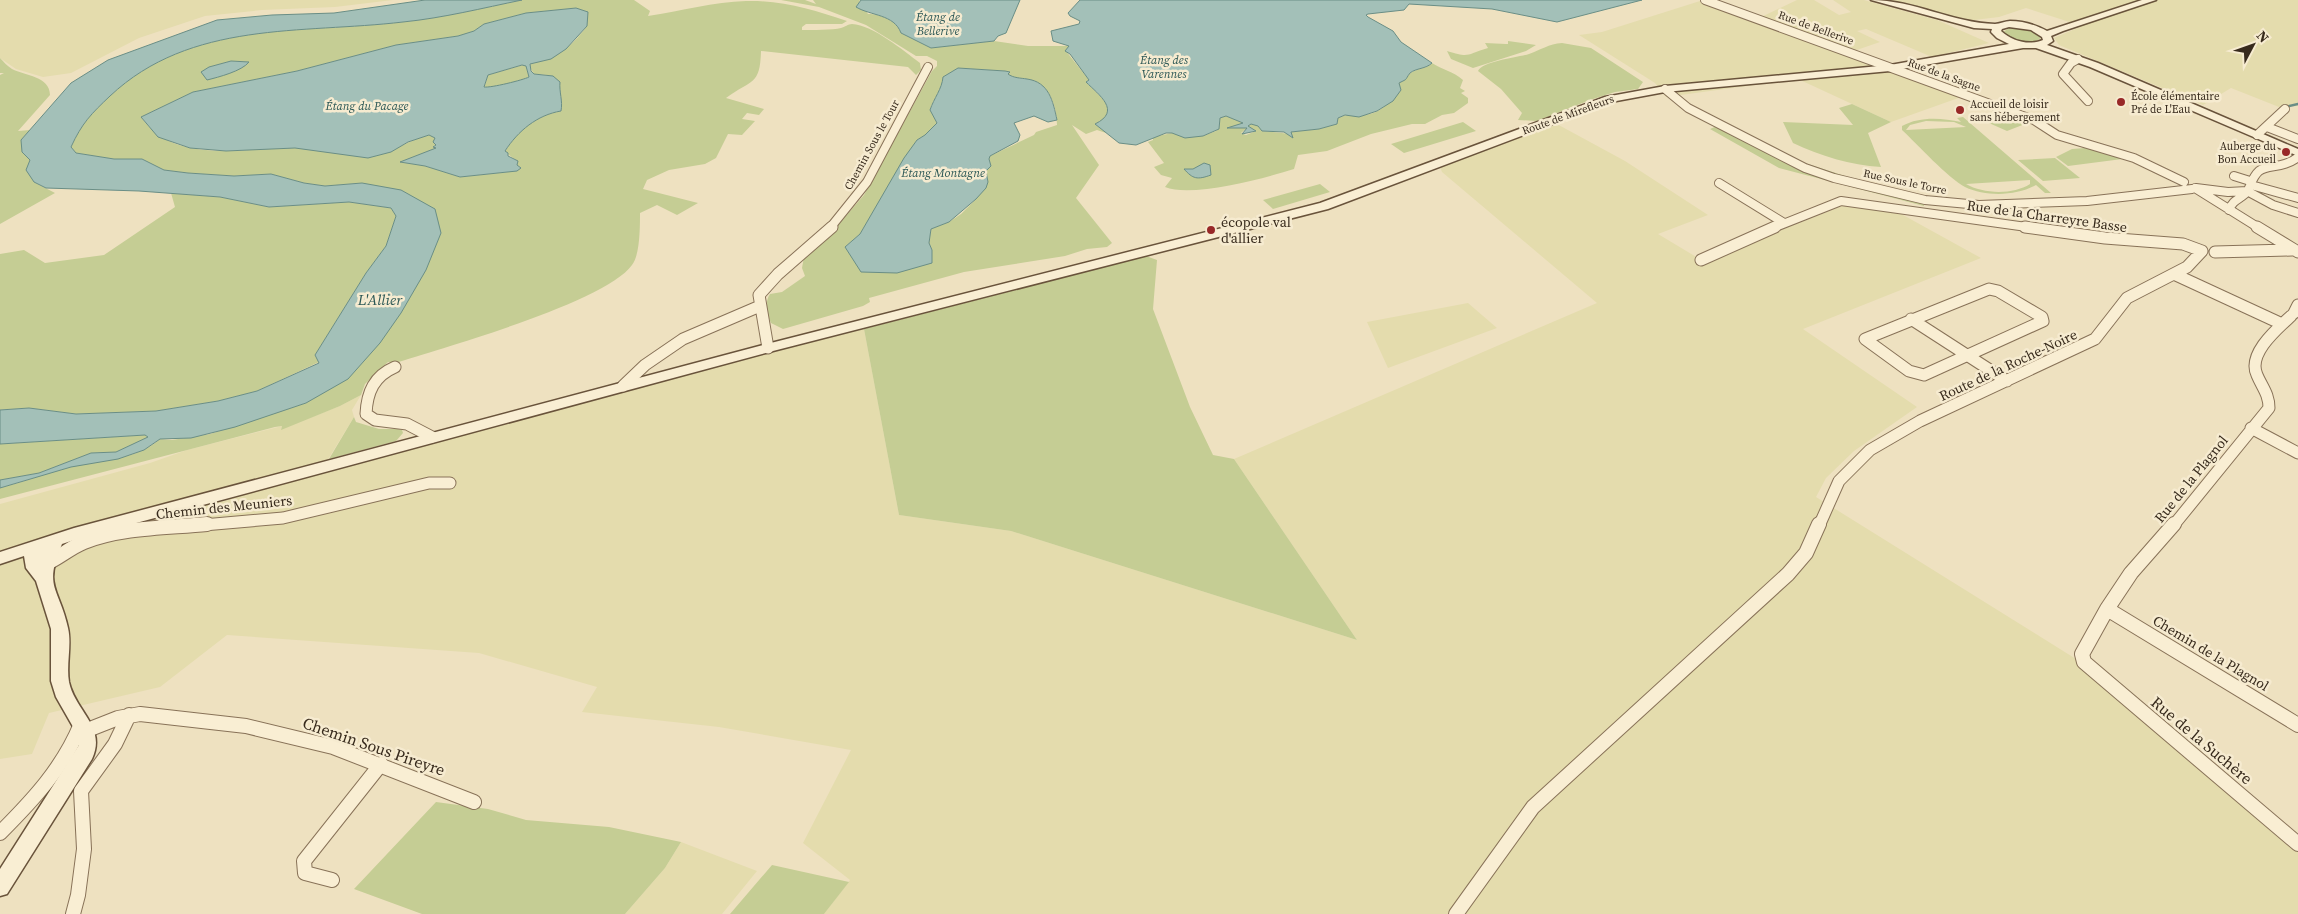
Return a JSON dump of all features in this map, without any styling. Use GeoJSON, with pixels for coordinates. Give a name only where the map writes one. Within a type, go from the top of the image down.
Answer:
{"type":"FeatureCollection","features":[{"type":"Feature","properties":{"kind":"street","name":"Rue de Bellerive"},"geometry":{"type":"LineString","coordinates":[[1706,0],[1890,68]]}},
{"type":"Feature","properties":{"kind":"street"},"geometry":{"type":"LineString","coordinates":[[1876,0],[2000,33],[2026,44],[2037,45],[2094,65],[2298,153]]}},
{"type":"Feature","properties":{"kind":"street"},"geometry":{"type":"LineString","coordinates":[[2037,45],[2060,29],[2151,0]]}},
{"type":"Feature","properties":{"kind":"street"},"geometry":{"type":"LineString","coordinates":[[2000,33],[2009,24],[2034,28],[2097,18]]}},
{"type":"Feature","properties":{"kind":"street"},"geometry":{"type":"LineString","coordinates":[[2034,28],[2047,38],[2094,65]]}},
{"type":"Feature","properties":{"kind":"street","name":"Route de Mirefleurs"},"geometry":{"type":"LineString","coordinates":[[1987,51],[2006,43],[2000,33]]}},
{"type":"Feature","properties":{"kind":"street","name":"Route de Mirefleurs"},"geometry":{"type":"LineString","coordinates":[[300,474],[768,348],[1324,206],[1603,101],[1665,89],[1890,68],[2026,44]]}},
{"type":"Feature","properties":{"kind":"street"},"geometry":{"type":"LineString","coordinates":[[2078,60],[2072,63],[2062,74],[2088,101]]}},
{"type":"Feature","properties":{"kind":"street","name":"Chemin Sous le Tour"},"geometry":{"type":"LineString","coordinates":[[760,306],[759,296],[770,281],[822,236],[856,198],[928,67]]}},
{"type":"Feature","properties":{"kind":"street","name":"Rue de la Sagne"},"geometry":{"type":"LineString","coordinates":[[1890,68],[2034,120],[2057,135],[2134,158],[2184,182]]}},
{"type":"Feature","properties":{"kind":"street","name":"Rue Sous le Torre"},"geometry":{"type":"LineString","coordinates":[[1665,89],[1688,108],[1805,168],[1834,178],[1925,200],[1979,206],[2087,201],[2193,189],[2228,192],[2249,186]]}},
{"type":"Feature","properties":{"kind":"street"},"geometry":{"type":"LineString","coordinates":[[2257,136],[2286,109]]}},
{"type":"Feature","properties":{"kind":"street"},"geometry":{"type":"LineString","coordinates":[[2267,128],[2298,139]]}},
{"type":"Feature","properties":{"kind":"street"},"geometry":{"type":"LineString","coordinates":[[2229,210],[2232,202],[2249,186],[2260,170],[2288,165],[2298,157]]}},
{"type":"Feature","properties":{"kind":"street"},"geometry":{"type":"LineString","coordinates":[[2234,176],[2273,205],[2298,213]]}},
{"type":"Feature","properties":{"kind":"street"},"geometry":{"type":"LineString","coordinates":[[1719,183],[1784,223]]}},
{"type":"Feature","properties":{"kind":"street"},"geometry":{"type":"LineString","coordinates":[[2249,186],[2296,195]]}},
{"type":"Feature","properties":{"kind":"street"},"geometry":{"type":"LineString","coordinates":[[2193,189],[2295,251]]}},
{"type":"Feature","properties":{"kind":"street"},"geometry":{"type":"LineString","coordinates":[[1925,200],[1984,221]]}},
{"type":"Feature","properties":{"kind":"street","name":"Rue de la Charreyre Basse"},"geometry":{"type":"LineString","coordinates":[[1701,260],[1784,223],[1841,201],[2104,238],[2183,244],[2202,251]]}},
{"type":"Feature","properties":{"kind":"street","name":"Route de la Roche-Noire"},"geometry":{"type":"LineString","coordinates":[[1456,914],[1533,807],[1788,574],[1806,553],[1826,504],[1845,473],[1870,450],[1920,421],[2095,339],[2133,293],[2176,275],[2202,251]]}},
{"type":"Feature","properties":{"kind":"street"},"geometry":{"type":"LineString","coordinates":[[2215,252],[2295,251]]}},
{"type":"Feature","properties":{"kind":"street"},"geometry":{"type":"LineString","coordinates":[[2176,275],[2291,315]]}},
{"type":"Feature","properties":{"kind":"street"},"geometry":{"type":"LineString","coordinates":[[1994,289],[2044,320],[1969,356],[1924,375],[1917,374],[1865,339],[1911,319],[1994,289]]}},
{"type":"Feature","properties":{"kind":"street"},"geometry":{"type":"LineString","coordinates":[[623,386],[651,360],[682,339],[760,306],[768,348]]}},
{"type":"Feature","properties":{"kind":"street","name":"Rue de la Plagnol"},"geometry":{"type":"LineString","coordinates":[[2084,662],[2082,654],[2107,609],[2141,561],[2166,535],[2269,408],[2270,396],[2254,367],[2256,356],[2291,315]]}},
{"type":"Feature","properties":{"kind":"street"},"geometry":{"type":"LineString","coordinates":[[1911,319],[2007,381]]}},
{"type":"Feature","properties":{"kind":"street"},"geometry":{"type":"LineString","coordinates":[[395,367],[384,371],[374,382],[366,400],[366,414],[375,420],[407,424],[432,437]]}},
{"type":"Feature","properties":{"kind":"street"},"geometry":{"type":"LineString","coordinates":[[2251,428],[2298,453]]}},
{"type":"Feature","properties":{"kind":"street"},"geometry":{"type":"LineString","coordinates":[[0,558],[118,518],[300,474]]}},
{"type":"Feature","properties":{"kind":"street"},"geometry":{"type":"LineString","coordinates":[[0,552],[40,543],[75,540],[300,474]]}},
{"type":"Feature","properties":{"kind":"street","name":"Chemin des Meuniers"},"geometry":{"type":"LineString","coordinates":[[41,570],[75,540],[126,532],[282,518],[429,483],[450,483]]}},
{"type":"Feature","properties":{"kind":"street"},"geometry":{"type":"LineString","coordinates":[[0,887],[85,753],[88,745],[83,727],[65,697],[60,681],[60,630],[41,570],[40,543]]}},
{"type":"Feature","properties":{"kind":"street"},"geometry":{"type":"LineString","coordinates":[[40,543],[41,570]]}},
{"type":"Feature","properties":{"kind":"street","name":"Chemin de la Plagnol"},"geometry":{"type":"LineString","coordinates":[[2107,609],[2298,725]]}},
{"type":"Feature","properties":{"kind":"street","name":"Rue de la Suchère"},"geometry":{"type":"LineString","coordinates":[[2084,662],[2298,844]]}},
{"type":"Feature","properties":{"kind":"street"},"geometry":{"type":"LineString","coordinates":[[73,914],[78,896],[84,849],[81,791],[115,744],[129,715]]}},
{"type":"Feature","properties":{"kind":"street","name":"Chemin Sous Pireyre"},"geometry":{"type":"LineString","coordinates":[[83,727],[129,715],[246,726],[304,738],[381,764],[474,802]]}},
{"type":"Feature","properties":{"kind":"street"},"geometry":{"type":"LineString","coordinates":[[0,833],[42,791],[83,727]]}},
{"type":"Feature","properties":{"kind":"street"},"geometry":{"type":"LineString","coordinates":[[332,880],[305,873],[304,861],[381,764]]}},
{"type":"Feature","properties":{"kind":"shaded area"},"geometry":{"type":"Polygon","coordinates":[[[0,0],[393,0],[335,7],[262,10],[205,16],[139,38],[71,73],[43,77],[16,69],[0,58],[0,0]]]}},
{"type":"Feature","properties":{"kind":"shaded area"},"geometry":{"type":"Polygon","coordinates":[[[1797,0],[1814,0],[1839,15],[1851,12],[1833,0],[1864,0],[1937,20],[1989,43],[1932,57],[1866,29],[1857,31],[1880,42],[1848,53],[1964,96],[1891,122],[1798,79],[1666,97],[1655,83],[1579,35],[1602,32],[1700,1],[1755,20],[1797,0]]]}},
{"type":"Feature","properties":{"kind":"shaded area"},"geometry":{"type":"Polygon","coordinates":[[[1880,0],[2298,0],[2298,106],[2279,107],[2231,88],[2203,105],[2059,45],[2054,38],[2082,26],[2026,8],[1999,17],[1966,21],[1880,0]]]}},
{"type":"Feature","properties":{"kind":"shaded area"},"geometry":{"type":"Polygon","coordinates":[[[1555,123],[1625,161],[1708,215],[1658,234],[1703,261],[1842,206],[1894,210],[1981,258],[1803,329],[1917,407],[1854,451],[1826,478],[1816,497],[2076,659],[2298,847],[2298,914],[824,914],[850,880],[803,843],[851,750],[719,727],[582,712],[597,687],[479,653],[227,635],[160,687],[49,713],[32,754],[0,759],[0,504],[150,463],[187,450],[282,426],[281,429],[340,406],[361,395],[352,410],[354,417],[319,474],[696,371],[864,329],[899,515],[1011,531],[1357,640],[1234,459],[1597,303],[1442,172],[1440,167],[1555,123]]]}},
{"type":"Feature","properties":{"kind":"shaded area"},"geometry":{"type":"Polygon","coordinates":[[[1468,303],[1497,328],[1388,368],[1367,322],[1468,303]]]}},
{"type":"Feature","properties":{"kind":"shaded area"},"geometry":{"type":"Polygon","coordinates":[[[681,842],[757,871],[722,914],[625,914],[665,868],[681,842]]]}},
{"type":"Feature","properties":{"kind":"green space"},"geometry":{"type":"Polygon","coordinates":[[[522,0],[634,0],[650,11],[648,16],[734,2],[759,1],[785,4],[847,21],[842,24],[806,24],[802,27],[802,30],[837,29],[849,24],[860,25],[879,34],[897,46],[920,63],[921,70],[916,75],[908,67],[761,51],[759,70],[756,76],[748,84],[726,98],[764,109],[759,115],[747,113],[742,119],[755,121],[742,135],[728,134],[716,158],[705,164],[669,170],[647,180],[643,189],[698,203],[677,215],[657,205],[640,213],[637,255],[632,265],[616,279],[591,294],[484,335],[395,363],[388,362],[365,384],[361,395],[340,406],[281,430],[282,426],[275,427],[0,499],[0,488],[70,467],[140,452],[160,439],[172,440],[210,434],[306,403],[440,233],[362,183],[325,186],[304,183],[271,174],[234,176],[188,173],[164,170],[142,159],[114,159],[76,153],[71,147],[79,131],[103,102],[142,71],[176,54],[211,42],[249,35],[418,20],[522,0]],[[576,8],[526,13],[484,24],[474,31],[458,36],[396,45],[297,71],[193,92],[141,117],[155,132],[172,142],[191,148],[212,150],[301,148],[367,157],[386,153],[430,135],[435,138],[434,143],[436,144],[433,147],[436,148],[401,162],[425,166],[460,177],[508,172],[521,168],[517,165],[517,161],[505,152],[515,137],[536,120],[561,111],[560,95],[554,83],[547,75],[534,74],[529,66],[533,62],[542,61],[557,55],[571,45],[587,26],[576,8]],[[231,61],[209,67],[215,78],[235,71],[248,62],[231,61]]]}},
{"type":"Feature","properties":{"kind":"green space"},"geometry":{"type":"Polygon","coordinates":[[[781,0],[805,0],[816,4],[813,0],[861,0],[859,1],[868,14],[878,15],[892,21],[901,33],[931,48],[994,41],[1028,46],[1069,46],[1066,51],[1089,80],[1086,82],[1102,98],[1108,109],[1104,119],[1096,124],[1106,133],[1097,130],[1086,134],[1072,125],[1099,165],[1076,198],[1112,243],[1107,247],[1087,249],[1065,256],[964,272],[869,298],[870,302],[863,306],[783,329],[771,323],[767,308],[770,294],[782,292],[805,276],[802,268],[804,257],[831,233],[864,195],[932,71],[937,66],[937,61],[927,56],[916,56],[866,25],[819,7],[781,0]],[[958,68],[944,77],[942,86],[930,109],[937,123],[917,140],[860,234],[845,247],[932,250],[929,243],[931,229],[949,222],[961,214],[976,199],[988,182],[986,171],[990,156],[1034,135],[1036,132],[1057,125],[1056,111],[1048,92],[1038,83],[1013,77],[1008,74],[1010,72],[958,68]]]}},
{"type":"Feature","properties":{"kind":"green space"},"geometry":{"type":"Polygon","coordinates":[[[2011,27],[2029,29],[2041,38],[2032,42],[2016,40],[2003,32],[2011,27]]]}},
{"type":"Feature","properties":{"kind":"green space"},"geometry":{"type":"Polygon","coordinates":[[[1508,41],[1536,45],[1526,51],[1473,68],[1451,59],[1447,51],[1468,55],[1488,48],[1485,43],[1508,44],[1508,41]]]}},
{"type":"Feature","properties":{"kind":"green space"},"geometry":{"type":"Polygon","coordinates":[[[1562,43],[1591,48],[1643,82],[1638,89],[1615,92],[1537,121],[1518,120],[1522,113],[1501,89],[1478,71],[1493,62],[1529,54],[1562,43]]]}},
{"type":"Feature","properties":{"kind":"green space"},"geometry":{"type":"Polygon","coordinates":[[[0,58],[12,69],[41,80],[49,89],[50,95],[18,131],[30,130],[21,140],[30,160],[34,182],[55,193],[0,224],[0,75],[4,73],[0,73],[0,58]]]}},
{"type":"Feature","properties":{"kind":"green space"},"geometry":{"type":"Polygon","coordinates":[[[1432,63],[1463,80],[1460,88],[1465,91],[1461,93],[1468,98],[1468,103],[1454,113],[1442,115],[1425,124],[1412,124],[1371,134],[1327,151],[1298,155],[1294,169],[1229,186],[1192,190],[1177,190],[1165,187],[1172,178],[1161,175],[1154,167],[1164,163],[1148,142],[1153,140],[1153,137],[1172,133],[1203,136],[1216,131],[1219,127],[1220,118],[1226,116],[1244,123],[1228,128],[1247,128],[1241,133],[1246,135],[1256,131],[1247,126],[1251,124],[1259,126],[1262,131],[1291,134],[1290,132],[1319,129],[1337,124],[1338,118],[1342,116],[1370,114],[1379,110],[1401,90],[1399,83],[1412,72],[1432,63]]]}},
{"type":"Feature","properties":{"kind":"green space"},"geometry":{"type":"Polygon","coordinates":[[[523,65],[526,66],[529,77],[507,84],[484,88],[488,75],[523,65]]]}},
{"type":"Feature","properties":{"kind":"green space"},"geometry":{"type":"Polygon","coordinates":[[[1852,104],[1891,122],[1868,133],[1881,167],[1836,159],[1793,143],[1783,122],[1853,125],[1839,108],[1852,104]]]}},
{"type":"Feature","properties":{"kind":"green space"},"geometry":{"type":"Polygon","coordinates":[[[2007,116],[2025,124],[2007,131],[1989,123],[2007,116]]]}},
{"type":"Feature","properties":{"kind":"green space"},"geometry":{"type":"Polygon","coordinates":[[[1963,117],[2051,193],[2045,193],[2036,185],[2028,189],[2001,194],[1992,194],[1965,187],[1942,169],[1902,130],[1902,126],[1924,119],[1961,122],[1957,118],[1963,117]],[[1926,121],[1910,125],[1906,130],[1966,127],[1954,122],[1926,121]],[[2030,180],[1966,184],[1981,190],[1998,192],[2023,188],[2030,184],[2030,180]]]}},
{"type":"Feature","properties":{"kind":"green space"},"geometry":{"type":"Polygon","coordinates":[[[1463,122],[1476,131],[1404,153],[1391,144],[1463,122]]]}},
{"type":"Feature","properties":{"kind":"green space"},"geometry":{"type":"Polygon","coordinates":[[[1724,123],[1796,160],[1924,202],[1924,206],[1779,168],[1710,129],[1724,123]]]}},
{"type":"Feature","properties":{"kind":"green space"},"geometry":{"type":"Polygon","coordinates":[[[2085,148],[2130,158],[2068,166],[2056,157],[2072,149],[2085,148]]]}},
{"type":"Feature","properties":{"kind":"green space"},"geometry":{"type":"Polygon","coordinates":[[[2055,158],[2080,178],[2043,181],[2018,160],[2055,158]]]}},
{"type":"Feature","properties":{"kind":"green space"},"geometry":{"type":"Polygon","coordinates":[[[1320,184],[1330,192],[1273,209],[1263,200],[1320,184]]]}},
{"type":"Feature","properties":{"kind":"green space"},"geometry":{"type":"Polygon","coordinates":[[[171,193],[220,197],[269,207],[349,202],[391,208],[396,216],[386,246],[366,273],[315,355],[319,362],[257,391],[218,401],[156,411],[76,414],[29,408],[0,410],[0,254],[24,250],[45,263],[104,255],[175,207],[171,193]]]}},
{"type":"Feature","properties":{"kind":"green space"},"geometry":{"type":"Polygon","coordinates":[[[1146,256],[1157,260],[1153,309],[1190,407],[1213,455],[1234,459],[1357,640],[1011,531],[899,515],[864,329],[1146,256]]]}},
{"type":"Feature","properties":{"kind":"green space"},"geometry":{"type":"Polygon","coordinates":[[[354,417],[356,422],[379,429],[398,429],[402,430],[403,433],[396,441],[329,459],[354,417]]]}},
{"type":"Feature","properties":{"kind":"green space"},"geometry":{"type":"Polygon","coordinates":[[[145,435],[149,437],[116,452],[91,453],[39,473],[0,480],[0,444],[145,435]]]}},
{"type":"Feature","properties":{"kind":"green space"},"geometry":{"type":"Polygon","coordinates":[[[436,802],[488,809],[526,820],[609,827],[681,842],[665,868],[625,914],[422,914],[354,889],[436,802]]]}},
{"type":"Feature","properties":{"kind":"green space"},"geometry":{"type":"Polygon","coordinates":[[[772,865],[849,882],[824,914],[730,914],[772,865]]]}},
{"type":"Feature","properties":{"kind":"water","name":"L'Allier"},"geometry":{"type":"Polygon","coordinates":[[[425,0],[522,0],[418,20],[249,35],[211,42],[176,54],[142,71],[110,96],[92,114],[79,131],[71,147],[76,153],[114,159],[142,159],[164,170],[188,173],[234,176],[271,174],[304,183],[325,186],[362,183],[401,190],[435,209],[441,233],[426,270],[401,313],[380,343],[348,379],[306,403],[235,427],[191,438],[160,439],[144,450],[118,459],[71,467],[0,488],[0,480],[39,473],[91,453],[116,452],[148,437],[145,435],[0,444],[0,410],[29,408],[76,414],[156,411],[218,401],[257,391],[319,363],[315,355],[366,273],[386,246],[396,216],[391,208],[349,202],[269,207],[220,197],[139,191],[46,188],[34,182],[26,170],[30,160],[22,152],[21,140],[71,83],[108,60],[217,20],[272,15],[334,13],[425,0]]]}},
{"type":"Feature","properties":{"kind":"water","name":"Étang de Bellerive"},"geometry":{"type":"Polygon","coordinates":[[[861,0],[1020,0],[1006,33],[998,36],[994,41],[931,48],[901,33],[898,27],[888,19],[856,7],[861,0]]]}},
{"type":"Feature","properties":{"kind":"water","name":"Étang des Varennes"},"geometry":{"type":"Polygon","coordinates":[[[1080,0],[1642,0],[1557,22],[1492,9],[1409,4],[1404,10],[1368,14],[1366,15],[1368,17],[1393,31],[1401,42],[1432,63],[1410,73],[1406,79],[1399,83],[1401,90],[1393,101],[1377,111],[1359,117],[1345,115],[1338,118],[1337,124],[1319,129],[1291,132],[1293,138],[1284,132],[1262,131],[1258,126],[1251,124],[1248,126],[1256,131],[1242,134],[1247,128],[1227,128],[1243,123],[1226,116],[1220,118],[1219,129],[1203,136],[1185,138],[1172,133],[1166,133],[1136,145],[1119,143],[1095,124],[1107,114],[1106,103],[1086,82],[1089,80],[1070,54],[1065,51],[1069,46],[1053,41],[1051,31],[1079,24],[1080,21],[1068,13],[1080,0]]]}},
{"type":"Feature","properties":{"kind":"water","name":"Étang du Pacage"},"geometry":{"type":"Polygon","coordinates":[[[576,8],[588,12],[587,26],[566,49],[551,59],[530,64],[531,71],[534,74],[553,76],[560,82],[561,111],[544,116],[529,125],[505,151],[508,153],[508,156],[518,161],[517,165],[521,168],[517,171],[460,177],[425,166],[400,162],[436,148],[433,147],[436,145],[433,142],[435,138],[429,135],[408,142],[391,152],[368,158],[295,148],[226,151],[190,148],[158,137],[141,117],[193,92],[297,71],[396,45],[458,36],[474,31],[484,24],[526,13],[576,8]],[[522,65],[488,75],[484,87],[507,84],[529,77],[526,66],[522,65]]]}},
{"type":"Feature","properties":{"kind":"water"},"geometry":{"type":"Polygon","coordinates":[[[231,61],[249,62],[236,71],[207,80],[201,72],[209,67],[231,61]]]}},
{"type":"Feature","properties":{"kind":"water","name":"Étang Montagne"},"geometry":{"type":"Polygon","coordinates":[[[958,68],[1005,71],[1010,72],[1008,74],[1012,76],[1040,84],[1052,99],[1057,120],[1048,122],[1034,116],[1014,123],[1020,135],[1018,141],[990,156],[991,166],[986,171],[988,182],[986,188],[949,222],[931,229],[929,243],[932,250],[932,263],[897,273],[861,272],[845,247],[860,234],[904,158],[917,140],[937,123],[930,110],[943,77],[958,68]]]}},
{"type":"Feature","properties":{"kind":"water"},"geometry":{"type":"Polygon","coordinates":[[[1204,163],[1210,165],[1211,175],[1196,178],[1184,169],[1193,169],[1204,163]]]}},
{"type":"Feature","properties":{"kind":"waterway"},"geometry":{"type":"LineString","coordinates":[[2285,107],[2298,104]]}},
{"type":"Feature","properties":{"kind":"place","name":"École élémentaire Pré de L'Eau"},"geometry":{"type":"Point","coordinates":[2121,102]}},
{"type":"Feature","properties":{"kind":"place","name":"Accueil de loisir sans hébergement"},"geometry":{"type":"Point","coordinates":[1960,110]}},
{"type":"Feature","properties":{"kind":"place","name":"Auberge du Bon Accueil"},"geometry":{"type":"Point","coordinates":[2286,152]}},
{"type":"Feature","properties":{"kind":"place","name":"écopole val d'allier"},"geometry":{"type":"Point","coordinates":[1211,230]}}]}
